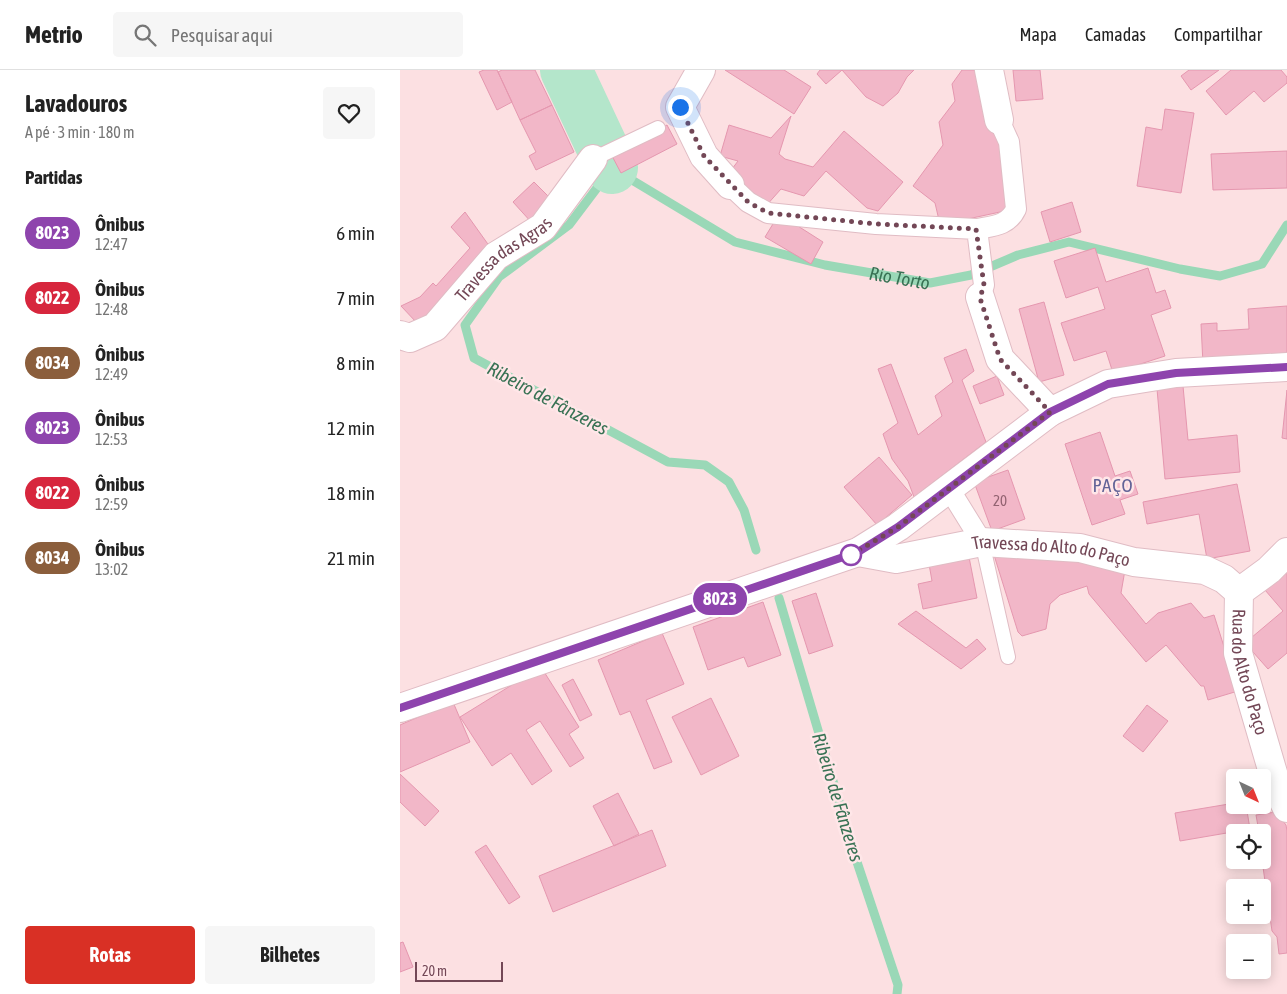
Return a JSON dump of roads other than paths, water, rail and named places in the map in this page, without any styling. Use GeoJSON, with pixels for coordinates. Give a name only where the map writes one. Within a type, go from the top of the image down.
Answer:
{"type":"FeatureCollection","features":[{"type":"Feature","properties":{"kind":"street"},"geometry":{"type":"LineString","coordinates":[[701,70],[680,107],[704,156],[748,202],[768,213],[876,224],[976,229],[1001,225],[1012,218],[1016,209],[1009,142],[999,120],[989,70]]}},
{"type":"Feature","properties":{"kind":"street","name":"Travessa das Agras"},"geometry":{"type":"LineString","coordinates":[[400,335],[410,338],[435,327],[496,256],[544,227],[605,154]]}},
{"type":"Feature","properties":{"kind":"street"},"geometry":{"type":"LineString","coordinates":[[976,229],[982,266],[982,291],[1000,359],[1050,412]]}},
{"type":"Feature","properties":{"kind":"street"},"geometry":{"type":"LineString","coordinates":[[400,708],[858,552],[898,527],[948,487],[1050,412],[1108,384],[1176,373],[1287,367]]}},
{"type":"Feature","properties":{"kind":"street"},"geometry":{"type":"LineString","coordinates":[[948,487],[982,542]]}},
{"type":"Feature","properties":{"kind":"street","name":"Travessa do Alto do Paço"},"geometry":{"type":"LineString","coordinates":[[858,552],[896,559],[982,542],[1080,548],[1134,562],[1205,570],[1224,580],[1239,592]]}},
{"type":"Feature","properties":{"kind":"street","name":"Rua do Alto do Paço"},"geometry":{"type":"LineString","coordinates":[[1287,552],[1269,570],[1239,592],[1238,653],[1278,790],[1287,808]]}},
{"type":"Feature","properties":{"kind":"lane"},"geometry":{"type":"LineString","coordinates":[[605,154],[658,128]]}},
{"type":"Feature","properties":{"kind":"lane"},"geometry":{"type":"LineString","coordinates":[[982,542],[1008,657]]}},
{"type":"Feature","properties":{"kind":"waterway","name":"Rio Torto"},"geometry":{"type":"LineString","coordinates":[[566,70],[612,168]]}},
{"type":"Feature","properties":{"kind":"waterway","name":"Rio Torto"},"geometry":{"type":"LineString","coordinates":[[756,550],[744,510],[729,482],[705,465],[668,462],[474,358],[465,325],[499,277],[569,225],[612,168],[735,242],[825,265],[930,283],[971,275],[1018,255],[1069,242],[1180,269],[1220,276],[1262,264],[1287,225]]}},
{"type":"Feature","properties":{"kind":"waterway","name":"Ribeiro de Fânzeres"},"geometry":{"type":"LineString","coordinates":[[779,598],[856,859],[898,985],[897,994]]}},
{"type":"Feature","properties":{"kind":"district","name":"PAÇO"},"geometry":{"type":"Point","coordinates":[1113,485]}}]}
